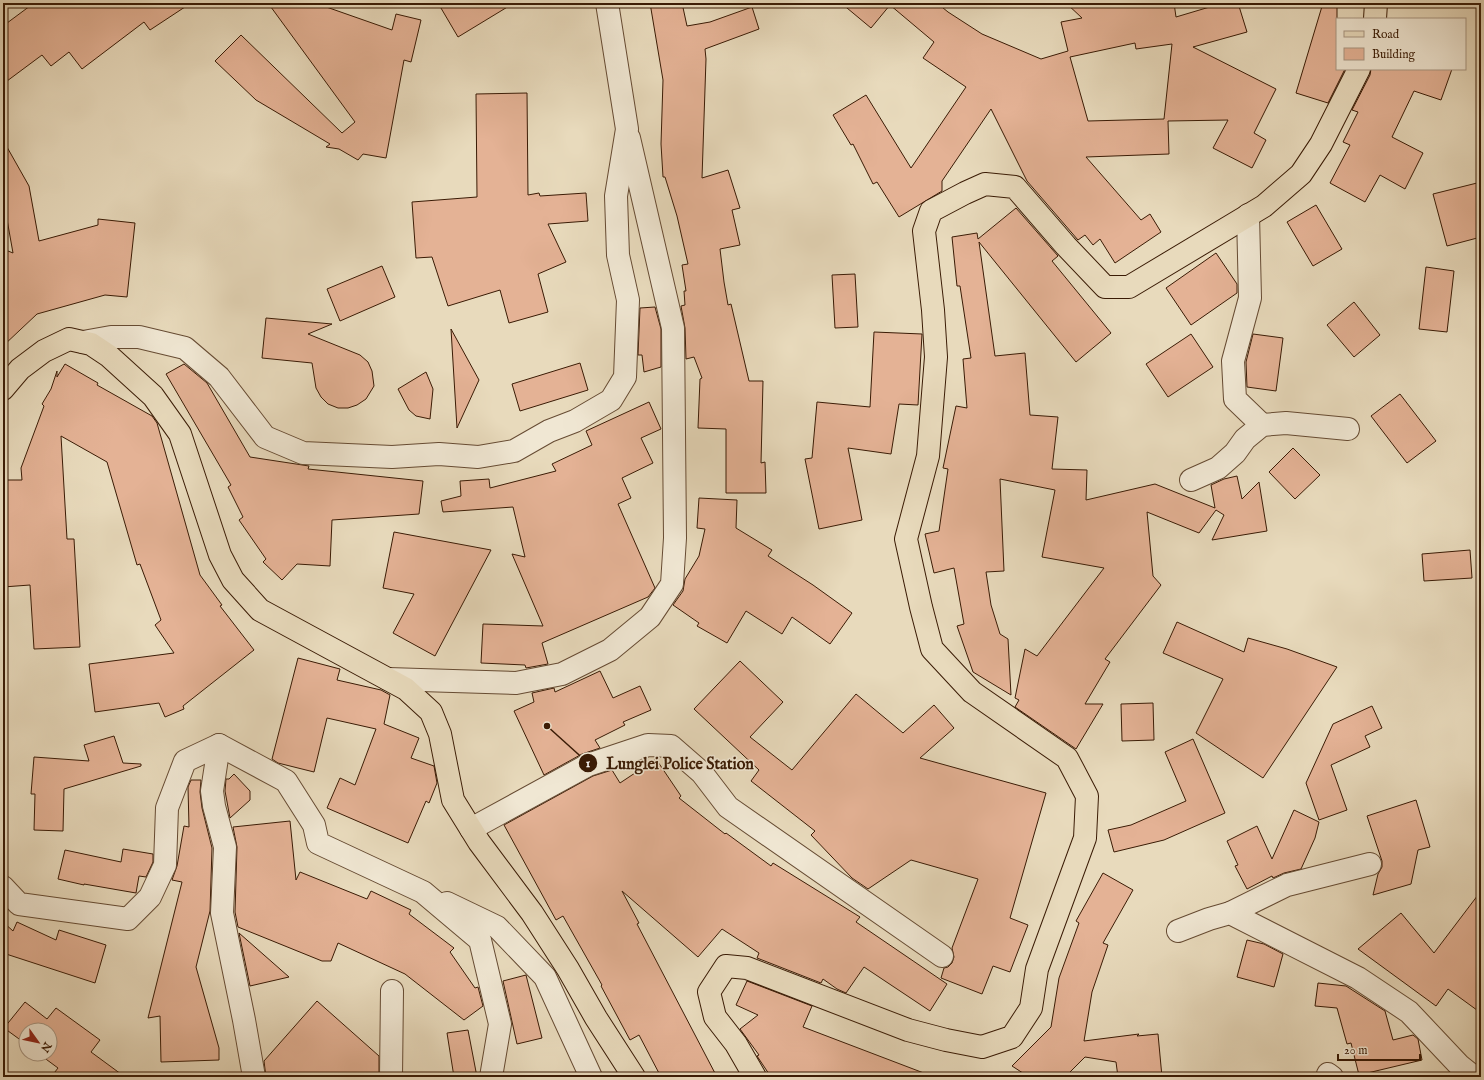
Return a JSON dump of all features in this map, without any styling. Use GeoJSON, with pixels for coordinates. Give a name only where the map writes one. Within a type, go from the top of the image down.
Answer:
{"type":"FeatureCollection","features":[{"type":"Feature","properties":{"kind":"main road"},"geometry":{"type":"LineString","coordinates":[[1375,18],[1376,3]]}},
{"type":"Feature","properties":{"kind":"main road"},"geometry":{"type":"LineString","coordinates":[[755,1077],[736,1044],[715,1017],[709,992],[726,966],[747,968],[908,1030],[946,1040],[982,1047],[1012,1037],[1032,1008],[1037,969],[1084,838],[1087,796],[1067,758],[972,692],[932,649],[906,539],[928,456],[936,357],[933,310],[924,231],[931,210],[965,192],[985,184],[1015,187],[1066,246],[1105,287],[1128,287],[1264,206],[1301,174],[1321,144],[1358,70]]}},
{"type":"Feature","properties":{"kind":"main road"},"geometry":{"type":"LineString","coordinates":[[3,389],[20,369],[44,351],[69,339],[91,344],[109,356],[153,396],[180,434],[220,555],[233,580],[260,610],[406,689],[431,712],[440,734],[453,800],[471,829],[532,913],[634,1077]]}},
{"type":"Feature","properties":{"kind":"street"},"geometry":{"type":"LineString","coordinates":[[388,679],[516,683],[562,674],[610,650],[650,617],[672,584],[675,538],[673,328],[627,129],[607,3]]}},
{"type":"Feature","properties":{"kind":"street"},"geometry":{"type":"LineString","coordinates":[[84,342],[111,337],[140,337],[185,348],[219,377],[265,437],[303,453],[392,457],[439,454],[478,457],[514,450],[549,431],[575,422],[611,400],[625,377],[628,300],[618,255],[616,196],[627,129]]}},
{"type":"Feature","properties":{"kind":"street"},"geometry":{"type":"LineString","coordinates":[[1248,215],[1250,298],[1233,361],[1235,399],[1262,425]]}},
{"type":"Feature","properties":{"kind":"street"},"geometry":{"type":"LineString","coordinates":[[1191,480],[1218,468],[1235,453],[1244,439],[1262,425],[1286,423],[1348,429]]}},
{"type":"Feature","properties":{"kind":"street"},"geometry":{"type":"LineString","coordinates":[[3,887],[19,904],[128,919],[150,897],[165,864],[167,808],[185,761],[220,745]]}},
{"type":"Feature","properties":{"kind":"street"},"geometry":{"type":"LineString","coordinates":[[220,745],[286,781],[314,824],[318,843],[497,927],[545,977],[591,1077]]}},
{"type":"Feature","properties":{"kind":"street"},"geometry":{"type":"LineString","coordinates":[[220,745],[212,791],[214,806],[225,847],[222,913],[254,1077]]}},
{"type":"Feature","properties":{"kind":"street"},"geometry":{"type":"LineString","coordinates":[[471,829],[588,765],[648,745],[671,746],[702,773],[728,807],[942,956]]}},
{"type":"Feature","properties":{"kind":"street"},"geometry":{"type":"LineString","coordinates":[[1178,931],[1230,913],[1287,885],[1370,864]]}},
{"type":"Feature","properties":{"kind":"street"},"geometry":{"type":"LineString","coordinates":[[423,892],[480,940],[500,1024],[491,1077]]}},
{"type":"Feature","properties":{"kind":"street"},"geometry":{"type":"LineString","coordinates":[[1230,913],[1358,978],[1409,1012],[1459,1065],[1474,1077]]}},
{"type":"Feature","properties":{"kind":"street"},"geometry":{"type":"LineString","coordinates":[[391,1077],[392,991]]}},
{"type":"Feature","properties":{"kind":"building"},"geometry":{"type":"Polygon","coordinates":[[[34,3],[191,3],[150,30],[144,22],[82,69],[69,52],[51,66],[42,55],[3,84],[3,26],[34,3]]]}},
{"type":"Feature","properties":{"kind":"building"},"geometry":{"type":"Polygon","coordinates":[[[268,3],[315,3],[392,30],[396,14],[421,20],[411,62],[404,60],[386,158],[363,154],[358,160],[339,149],[326,147],[330,144],[256,100],[215,61],[241,35],[342,133],[355,122],[268,3]]]}},
{"type":"Feature","properties":{"kind":"building"},"geometry":{"type":"Polygon","coordinates":[[[438,3],[514,3],[458,37],[438,3]]]}},
{"type":"Feature","properties":{"kind":"building"},"geometry":{"type":"Polygon","coordinates":[[[650,3],[682,3],[687,26],[710,22],[752,7],[759,29],[705,49],[706,59],[702,178],[728,170],[740,208],[732,210],[740,245],[720,249],[728,305],[731,304],[749,381],[763,381],[761,463],[765,462],[766,493],[726,493],[726,429],[698,428],[700,379],[702,378],[694,357],[686,359],[685,328],[681,306],[685,305],[684,291],[686,291],[682,265],[688,264],[677,216],[665,177],[663,177],[661,144],[663,80],[650,3]]]}},
{"type":"Feature","properties":{"kind":"building"},"geometry":{"type":"Polygon","coordinates":[[[841,3],[937,3],[982,34],[1041,59],[1068,51],[1061,22],[1082,18],[1066,3],[1174,3],[1176,17],[1223,3],[1238,3],[1247,32],[1193,47],[1276,89],[1254,133],[1266,140],[1252,168],[1213,148],[1228,120],[1168,121],[1169,154],[1086,157],[1141,220],[1150,214],[1161,232],[1115,263],[1100,239],[1093,245],[1085,235],[1078,240],[1027,181],[991,109],[942,181],[942,191],[899,217],[877,182],[873,184],[853,144],[851,145],[833,115],[866,95],[911,168],[966,87],[923,58],[934,42],[890,5],[871,28],[841,3]],[[1135,43],[1070,57],[1088,121],[1164,119],[1172,44],[1136,49],[1135,43]]]}},
{"type":"Feature","properties":{"kind":"building"},"geometry":{"type":"Polygon","coordinates":[[[1323,3],[1337,3],[1336,70],[1344,70],[1328,103],[1296,93],[1323,3]]]}},
{"type":"Feature","properties":{"kind":"building"},"geometry":{"type":"Polygon","coordinates":[[[1371,70],[1452,70],[1441,100],[1414,91],[1392,137],[1423,153],[1405,189],[1380,175],[1365,202],[1330,183],[1350,145],[1343,142],[1358,112],[1352,110],[1370,75],[1371,70]]]}},
{"type":"Feature","properties":{"kind":"building"},"geometry":{"type":"Polygon","coordinates":[[[527,93],[528,195],[539,193],[540,196],[586,193],[588,221],[548,224],[566,262],[538,274],[548,312],[509,323],[500,290],[448,306],[432,257],[416,258],[412,202],[477,197],[476,94],[527,93]]]}},
{"type":"Feature","properties":{"kind":"building"},"geometry":{"type":"Polygon","coordinates":[[[3,140],[29,186],[39,241],[98,225],[98,219],[135,223],[127,297],[105,295],[37,314],[3,346],[3,249],[13,253],[3,197],[3,140]]]}},
{"type":"Feature","properties":{"kind":"building"},"geometry":{"type":"Polygon","coordinates":[[[1481,182],[1481,237],[1447,246],[1433,194],[1481,182]]]}},
{"type":"Feature","properties":{"kind":"building"},"geometry":{"type":"Polygon","coordinates":[[[1316,205],[1342,249],[1313,266],[1287,222],[1316,205]]]}},
{"type":"Feature","properties":{"kind":"building"},"geometry":{"type":"Polygon","coordinates":[[[1016,208],[1058,256],[1052,261],[1111,333],[1076,362],[979,242],[995,356],[1025,353],[1030,415],[1058,417],[1052,469],[1087,470],[1086,500],[1155,484],[1215,508],[1211,485],[1224,479],[1237,476],[1242,499],[1259,482],[1267,531],[1212,540],[1224,515],[1216,510],[1199,533],[1147,512],[1153,576],[1161,585],[1105,659],[1110,662],[1085,704],[1103,704],[1076,749],[1015,707],[1019,700],[1015,698],[1025,649],[1037,656],[1104,568],[1042,557],[1055,490],[1000,479],[1004,571],[986,572],[991,605],[1000,634],[1008,639],[1011,695],[973,672],[957,626],[964,624],[954,568],[934,573],[925,534],[939,531],[948,469],[943,468],[956,406],[967,408],[963,359],[971,358],[960,286],[957,286],[952,237],[977,233],[978,239],[1016,208]]]}},
{"type":"Feature","properties":{"kind":"building"},"geometry":{"type":"Polygon","coordinates":[[[1216,253],[1237,284],[1237,293],[1191,325],[1166,288],[1216,253]]]}},
{"type":"Feature","properties":{"kind":"building"},"geometry":{"type":"Polygon","coordinates":[[[382,266],[395,297],[340,321],[327,289],[382,266]]]}},
{"type":"Feature","properties":{"kind":"building"},"geometry":{"type":"Polygon","coordinates":[[[1426,267],[1454,271],[1447,332],[1419,329],[1426,267]]]}},
{"type":"Feature","properties":{"kind":"building"},"geometry":{"type":"Polygon","coordinates":[[[855,274],[858,327],[835,328],[832,275],[855,274]]]}},
{"type":"Feature","properties":{"kind":"building"},"geometry":{"type":"Polygon","coordinates":[[[1354,302],[1380,335],[1354,357],[1327,325],[1354,302]]]}},
{"type":"Feature","properties":{"kind":"building"},"geometry":{"type":"Polygon","coordinates":[[[655,307],[661,329],[661,367],[644,372],[642,355],[638,355],[640,308],[655,307]]]}},
{"type":"Feature","properties":{"kind":"building"},"geometry":{"type":"Polygon","coordinates":[[[266,318],[332,324],[308,334],[360,355],[368,362],[372,371],[374,386],[366,399],[357,405],[348,408],[338,408],[328,404],[321,397],[316,388],[312,363],[262,358],[266,318]]]}},
{"type":"Feature","properties":{"kind":"building"},"geometry":{"type":"Polygon","coordinates":[[[451,329],[479,380],[457,428],[451,329]]]}},
{"type":"Feature","properties":{"kind":"building"},"geometry":{"type":"Polygon","coordinates":[[[874,332],[922,334],[918,405],[899,404],[891,454],[848,448],[862,520],[819,529],[805,459],[812,458],[817,402],[870,407],[874,332]]]}},
{"type":"Feature","properties":{"kind":"building"},"geometry":{"type":"Polygon","coordinates":[[[1191,334],[1213,367],[1168,397],[1146,364],[1191,334]]]}},
{"type":"Feature","properties":{"kind":"building"},"geometry":{"type":"Polygon","coordinates":[[[1253,334],[1283,338],[1276,391],[1247,387],[1246,362],[1253,334]]]}},
{"type":"Feature","properties":{"kind":"building"},"geometry":{"type":"Polygon","coordinates":[[[580,363],[588,390],[520,411],[512,384],[580,363]]]}},
{"type":"Feature","properties":{"kind":"building"},"geometry":{"type":"Polygon","coordinates":[[[65,364],[98,383],[97,385],[152,416],[157,423],[200,575],[222,605],[220,606],[254,650],[183,706],[184,709],[165,717],[159,703],[95,712],[89,664],[174,653],[155,625],[161,620],[140,564],[137,565],[107,462],[61,436],[67,539],[74,539],[80,647],[34,649],[30,585],[3,587],[3,480],[22,480],[21,468],[44,406],[42,404],[51,389],[57,371],[57,377],[65,364]]]}},
{"type":"Feature","properties":{"kind":"building"},"geometry":{"type":"Polygon","coordinates":[[[184,364],[207,383],[250,457],[309,466],[308,469],[423,481],[419,514],[332,520],[330,566],[297,564],[282,580],[263,562],[266,559],[239,520],[243,517],[228,487],[231,485],[166,374],[184,364]]]}},
{"type":"Feature","properties":{"kind":"building"},"geometry":{"type":"Polygon","coordinates":[[[426,372],[433,389],[430,419],[416,416],[409,410],[398,389],[426,372]]]}},
{"type":"Feature","properties":{"kind":"building"},"geometry":{"type":"Polygon","coordinates":[[[1400,394],[1436,441],[1407,463],[1371,416],[1400,394]]]}},
{"type":"Feature","properties":{"kind":"building"},"geometry":{"type":"Polygon","coordinates":[[[649,402],[661,429],[641,438],[653,463],[622,478],[631,498],[618,504],[655,588],[648,597],[542,643],[548,664],[526,668],[525,665],[481,663],[483,624],[543,626],[512,554],[525,557],[513,507],[443,512],[441,501],[461,496],[460,481],[489,479],[490,488],[556,471],[552,464],[592,445],[586,431],[649,402]]]}},
{"type":"Feature","properties":{"kind":"building"},"geometry":{"type":"Polygon","coordinates":[[[1293,448],[1320,475],[1295,499],[1269,472],[1293,448]]]}},
{"type":"Feature","properties":{"kind":"building"},"geometry":{"type":"Polygon","coordinates":[[[699,498],[737,500],[736,528],[772,550],[768,556],[813,585],[852,613],[830,644],[792,617],[782,634],[746,611],[727,643],[697,626],[699,623],[673,605],[683,591],[685,579],[699,556],[705,529],[697,528],[699,498]]]}},
{"type":"Feature","properties":{"kind":"building"},"geometry":{"type":"Polygon","coordinates":[[[394,532],[491,550],[435,656],[393,633],[414,594],[383,588],[394,532]]]}},
{"type":"Feature","properties":{"kind":"building"},"geometry":{"type":"Polygon","coordinates":[[[1470,550],[1472,578],[1424,581],[1422,554],[1470,550]]]}},
{"type":"Feature","properties":{"kind":"building"},"geometry":{"type":"Polygon","coordinates":[[[1177,622],[1244,652],[1248,638],[1287,649],[1337,667],[1263,778],[1196,733],[1223,679],[1163,653],[1177,622]]]}},
{"type":"Feature","properties":{"kind":"building"},"geometry":{"type":"Polygon","coordinates":[[[298,658],[340,669],[337,680],[381,690],[390,695],[384,724],[419,738],[411,758],[434,766],[437,783],[429,803],[426,801],[408,843],[327,808],[340,778],[355,785],[376,729],[327,718],[314,772],[278,763],[272,759],[298,658]]]}},
{"type":"Feature","properties":{"kind":"building"},"geometry":{"type":"Polygon","coordinates":[[[740,661],[783,702],[750,737],[792,770],[856,694],[903,733],[934,705],[954,728],[920,758],[1046,793],[1010,918],[1028,925],[1010,972],[993,966],[982,994],[941,978],[944,968],[948,967],[952,963],[954,957],[952,948],[978,879],[911,860],[868,889],[852,878],[811,835],[815,831],[751,781],[759,770],[694,709],[740,661]]]}},
{"type":"Feature","properties":{"kind":"building"},"geometry":{"type":"Polygon","coordinates":[[[600,671],[613,698],[640,686],[651,710],[623,722],[625,725],[595,740],[600,748],[582,754],[544,775],[514,711],[534,702],[532,693],[554,688],[555,692],[600,671]]]}},
{"type":"Feature","properties":{"kind":"building"},"geometry":{"type":"Polygon","coordinates":[[[1153,703],[1154,740],[1122,741],[1121,704],[1153,703]]]}},
{"type":"Feature","properties":{"kind":"building"},"geometry":{"type":"Polygon","coordinates":[[[1372,706],[1382,728],[1365,736],[1370,747],[1331,765],[1347,810],[1319,820],[1306,783],[1333,724],[1372,706]]]}},
{"type":"Feature","properties":{"kind":"building"},"geometry":{"type":"Polygon","coordinates":[[[114,736],[123,763],[141,764],[141,766],[64,789],[63,831],[34,830],[35,794],[31,794],[34,757],[89,761],[84,745],[114,736]]]}},
{"type":"Feature","properties":{"kind":"building"},"geometry":{"type":"Polygon","coordinates":[[[1193,739],[1225,813],[1164,840],[1114,852],[1108,830],[1131,825],[1186,801],[1165,752],[1193,739]]]}},
{"type":"Feature","properties":{"kind":"building"},"geometry":{"type":"Polygon","coordinates":[[[656,759],[681,796],[679,798],[725,834],[726,833],[771,866],[773,863],[860,917],[856,922],[947,984],[930,1011],[864,967],[846,993],[837,989],[823,979],[821,983],[757,958],[759,953],[722,929],[698,957],[622,891],[639,923],[637,924],[717,1077],[661,1077],[639,1035],[630,1040],[601,986],[602,985],[563,916],[556,920],[504,825],[593,776],[612,770],[620,783],[656,759]]]}},
{"type":"Feature","properties":{"kind":"building"},"geometry":{"type":"Polygon","coordinates":[[[234,774],[250,791],[250,800],[230,818],[225,791],[226,779],[229,779],[234,774]]]}},
{"type":"Feature","properties":{"kind":"building"},"geometry":{"type":"Polygon","coordinates":[[[191,780],[201,780],[200,792],[202,808],[212,848],[210,911],[196,967],[219,1048],[219,1060],[161,1062],[160,1016],[148,1018],[182,882],[172,880],[177,866],[184,826],[189,827],[188,787],[191,780]]]}},
{"type":"Feature","properties":{"kind":"building"},"geometry":{"type":"Polygon","coordinates":[[[1416,800],[1430,847],[1418,850],[1411,884],[1373,895],[1378,874],[1382,867],[1382,861],[1367,816],[1416,800]]]}},
{"type":"Feature","properties":{"kind":"building"},"geometry":{"type":"Polygon","coordinates":[[[1294,810],[1319,822],[1315,838],[1301,869],[1284,873],[1273,878],[1272,876],[1247,889],[1235,866],[1238,865],[1227,841],[1257,826],[1272,859],[1294,810]]]}},
{"type":"Feature","properties":{"kind":"building"},"geometry":{"type":"Polygon","coordinates":[[[290,821],[296,880],[300,872],[367,899],[371,891],[411,910],[409,914],[454,948],[450,952],[475,988],[478,987],[483,1006],[464,1020],[405,974],[338,943],[331,961],[322,961],[238,927],[235,912],[237,847],[233,827],[290,821]]]}},
{"type":"Feature","properties":{"kind":"building"},"geometry":{"type":"Polygon","coordinates":[[[123,849],[153,854],[153,862],[146,877],[139,876],[136,893],[84,885],[58,879],[65,850],[121,862],[123,849]]]}},
{"type":"Feature","properties":{"kind":"building"},"geometry":{"type":"Polygon","coordinates":[[[1103,873],[1133,890],[1103,943],[1108,945],[1092,992],[1084,1041],[1139,1034],[1137,1036],[1158,1034],[1162,1077],[1118,1077],[1116,1062],[1085,1057],[1065,1077],[1029,1077],[1012,1066],[1051,1027],[1059,978],[1079,923],[1076,921],[1103,873]]]}},
{"type":"Feature","properties":{"kind":"building"},"geometry":{"type":"Polygon","coordinates":[[[1481,891],[1481,1013],[1448,989],[1436,1006],[1358,949],[1401,913],[1434,953],[1481,891]]]}},
{"type":"Feature","properties":{"kind":"building"},"geometry":{"type":"Polygon","coordinates":[[[3,922],[13,931],[17,922],[56,940],[59,930],[106,945],[95,983],[3,953],[3,922]]]}},
{"type":"Feature","properties":{"kind":"building"},"geometry":{"type":"Polygon","coordinates":[[[239,933],[289,977],[250,986],[239,933]]]}},
{"type":"Feature","properties":{"kind":"building"},"geometry":{"type":"Polygon","coordinates":[[[1247,940],[1264,944],[1283,954],[1274,987],[1237,977],[1247,940]]]}},
{"type":"Feature","properties":{"kind":"building"},"geometry":{"type":"Polygon","coordinates":[[[526,975],[542,1038],[517,1044],[503,981],[526,975]]]}},
{"type":"Feature","properties":{"kind":"building"},"geometry":{"type":"Polygon","coordinates":[[[747,981],[812,1006],[803,1027],[929,1075],[928,1077],[771,1077],[757,1056],[759,1055],[740,1029],[758,1015],[736,1005],[747,981]]]}},
{"type":"Feature","properties":{"kind":"building"},"geometry":{"type":"Polygon","coordinates":[[[1318,983],[1346,986],[1385,1011],[1393,1040],[1413,1035],[1418,1039],[1422,1060],[1359,1075],[1351,1043],[1347,1044],[1337,1008],[1315,1006],[1318,983]]]}},
{"type":"Feature","properties":{"kind":"building"},"geometry":{"type":"Polygon","coordinates":[[[317,1001],[379,1056],[379,1077],[266,1077],[264,1061],[317,1001]]]}},
{"type":"Feature","properties":{"kind":"building"},"geometry":{"type":"Polygon","coordinates":[[[25,1002],[47,1019],[56,1008],[100,1040],[91,1052],[125,1077],[51,1077],[58,1068],[50,1062],[58,1062],[58,1022],[18,1022],[18,1038],[4,1028],[25,1002]]]}},
{"type":"Feature","properties":{"kind":"building"},"geometry":{"type":"Polygon","coordinates":[[[468,1030],[477,1077],[454,1077],[447,1033],[468,1030]]]}},
{"type":"Feature","properties":{"kind":"place","name":"Lunglei Police Station"},"geometry":{"type":"Point","coordinates":[547,726]}}]}
